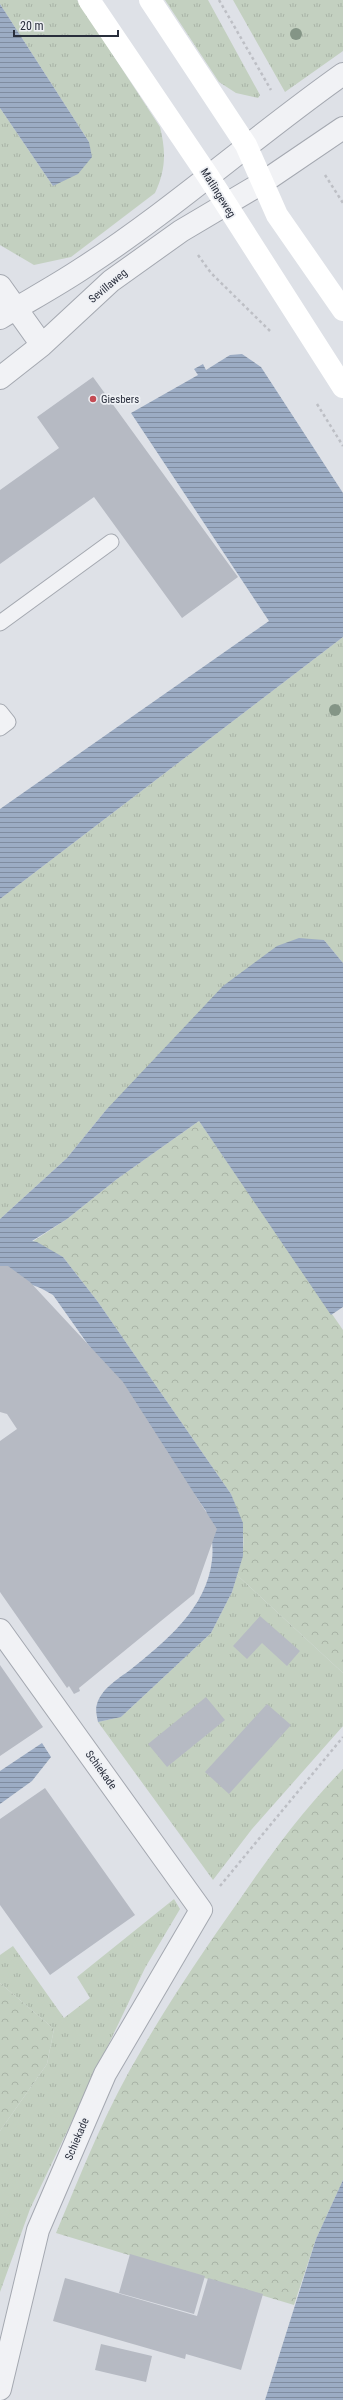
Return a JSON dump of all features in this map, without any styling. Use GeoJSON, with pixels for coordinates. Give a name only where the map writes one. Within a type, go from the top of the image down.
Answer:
{"type":"FeatureCollection","features":[{"type":"Feature","properties":{"kind":"main road","name":"Matlingeweg"},"geometry":{"type":"LineString","coordinates":[[89,0],[208,176],[343,387]]}},
{"type":"Feature","properties":{"kind":"main road"},"geometry":{"type":"LineString","coordinates":[[150,0],[246,145],[277,215],[343,310]]}},
{"type":"Feature","properties":{"kind":"street"},"geometry":{"type":"LineString","coordinates":[[8,313],[83,268],[343,74]]}},
{"type":"Feature","properties":{"kind":"street"},"geometry":{"type":"LineString","coordinates":[[262,183],[343,128]]}},
{"type":"Feature","properties":{"kind":"street","name":"Sevillaweg"},"geometry":{"type":"LineString","coordinates":[[0,378],[42,345],[112,281],[181,232],[262,183]]}},
{"type":"Feature","properties":{"kind":"street"},"geometry":{"type":"LineString","coordinates":[[0,286],[8,313],[42,345]]}},
{"type":"Feature","properties":{"kind":"street","name":"Schiekade"},"geometry":{"type":"LineString","coordinates":[[0,1630],[201,1910],[105,2074],[38,2230],[0,2388]]}},
{"type":"Feature","properties":{"kind":"lane"},"geometry":{"type":"LineString","coordinates":[[0,623],[111,542]]}},
{"type":"Feature","properties":{"kind":"lane"},"geometry":{"type":"LineString","coordinates":[[0,712],[8,722],[0,728]]}},
{"type":"Feature","properties":{"kind":"path"},"geometry":{"type":"LineString","coordinates":[[181,232],[211,273],[271,332]]}},
{"type":"Feature","properties":{"kind":"path"},"geometry":{"type":"LineString","coordinates":[[313,399],[343,446]]}},
{"type":"Feature","properties":{"kind":"path"},"geometry":{"type":"LineString","coordinates":[[201,1910],[343,1737]]}},
{"type":"Feature","properties":{"kind":"green space"},"geometry":{"type":"Polygon","coordinates":[[[0,0],[77,0],[160,127],[163,144],[163,168],[159,185],[155,193],[71,257],[34,265],[0,245],[0,108],[53,186],[89,142],[0,4],[0,0]]]}},
{"type":"Feature","properties":{"kind":"green space"},"geometry":{"type":"Polygon","coordinates":[[[165,0],[208,0],[260,95],[258,98],[236,93],[219,82],[165,0]]]}},
{"type":"Feature","properties":{"kind":"green space"},"geometry":{"type":"Polygon","coordinates":[[[233,0],[343,0],[343,51],[285,92],[233,0]]]}},
{"type":"Feature","properties":{"kind":"green space"},"geometry":{"type":"Polygon","coordinates":[[[343,637],[343,963],[324,940],[106,1110],[67,1158],[0,1219],[0,899],[343,637]]]}},
{"type":"Feature","properties":{"kind":"green space"},"geometry":{"type":"Polygon","coordinates":[[[199,1121],[343,1330],[343,1673],[237,1575],[243,1552],[243,1534],[242,1525],[231,1494],[98,1302],[63,1257],[32,1242],[67,1219],[117,1179],[199,1121]]]}},
{"type":"Feature","properties":{"kind":"green space"},"geometry":{"type":"Polygon","coordinates":[[[237,1575],[343,1673],[343,1726],[252,1829],[213,1880],[98,1722],[121,1717],[211,1633],[232,1592],[237,1575]]]}},
{"type":"Feature","properties":{"kind":"green space"},"geometry":{"type":"Polygon","coordinates":[[[343,1769],[343,2180],[316,2239],[294,2305],[56,2233],[106,2116],[129,2071],[164,2012],[250,1884],[275,1850],[314,1800],[343,1769]]]}},
{"type":"Feature","properties":{"kind":"green space"},"geometry":{"type":"Polygon","coordinates":[[[174,1899],[180,1909],[145,1968],[30,2209],[0,2292],[0,2131],[47,2064],[54,2029],[0,1983],[0,1955],[13,1946],[64,2018],[90,1998],[77,1977],[174,1899]]]}},
{"type":"Feature","properties":{"kind":"green space"},"geometry":{"type":"Polygon","coordinates":[[[0,1983],[54,2029],[47,2064],[0,2131],[0,1983]]]}},
{"type":"Feature","properties":{"kind":"water"},"geometry":{"type":"Polygon","coordinates":[[[0,4],[89,142],[92,157],[78,174],[53,186],[0,108],[0,4]]]}},
{"type":"Feature","properties":{"kind":"water"},"geometry":{"type":"Polygon","coordinates":[[[242,354],[261,367],[343,493],[343,637],[0,899],[0,809],[269,621],[131,413],[198,375],[194,369],[203,364],[206,370],[230,355],[242,354]]]}},
{"type":"Feature","properties":{"kind":"water"},"geometry":{"type":"Polygon","coordinates":[[[299,938],[324,940],[343,963],[343,1307],[331,1315],[199,1121],[117,1179],[67,1219],[32,1241],[37,1242],[63,1257],[98,1302],[231,1494],[243,1523],[243,1556],[232,1592],[211,1633],[121,1717],[98,1722],[96,1706],[99,1698],[106,1689],[170,1636],[193,1609],[202,1594],[212,1560],[212,1541],[210,1529],[206,1511],[53,1295],[39,1287],[22,1283],[0,1287],[0,1219],[67,1158],[106,1110],[223,986],[277,946],[299,938]]]}},
{"type":"Feature","properties":{"kind":"water"},"geometry":{"type":"Polygon","coordinates":[[[42,1743],[51,1757],[32,1781],[0,1804],[0,1771],[42,1743]]]}},
{"type":"Feature","properties":{"kind":"water"},"geometry":{"type":"Polygon","coordinates":[[[343,2180],[343,2400],[265,2400],[316,2239],[343,2180]]]}},
{"type":"Feature","properties":{"kind":"building"},"geometry":{"type":"Polygon","coordinates":[[[93,377],[238,577],[182,618],[94,497],[0,564],[0,490],[59,448],[37,417],[93,377]]]}},
{"type":"Feature","properties":{"kind":"building"},"geometry":{"type":"Polygon","coordinates":[[[0,1266],[8,1266],[30,1282],[123,1382],[217,1529],[194,1594],[79,1688],[80,1691],[74,1694],[69,1686],[67,1688],[0,1592],[0,1441],[17,1429],[7,1414],[0,1412],[0,1266]]]}},
{"type":"Feature","properties":{"kind":"building"},"geometry":{"type":"Polygon","coordinates":[[[260,1616],[300,1651],[287,1666],[262,1643],[247,1659],[233,1646],[260,1616]]]}},
{"type":"Feature","properties":{"kind":"building"},"geometry":{"type":"Polygon","coordinates":[[[0,1665],[43,1727],[0,1756],[0,1665]]]}},
{"type":"Feature","properties":{"kind":"building"},"geometry":{"type":"Polygon","coordinates":[[[206,1697],[225,1720],[167,1767],[148,1744],[206,1697]]]}},
{"type":"Feature","properties":{"kind":"building"},"geometry":{"type":"Polygon","coordinates":[[[267,1704],[291,1725],[229,1794],[205,1772],[267,1704]]]}},
{"type":"Feature","properties":{"kind":"building"},"geometry":{"type":"Polygon","coordinates":[[[45,1788],[135,1915],[50,1975],[0,1905],[0,1819],[45,1788]]]}},
{"type":"Feature","properties":{"kind":"building"},"geometry":{"type":"Polygon","coordinates":[[[130,2254],[205,2276],[194,2314],[119,2293],[130,2254]]]}},
{"type":"Feature","properties":{"kind":"building"},"geometry":{"type":"Polygon","coordinates":[[[65,2278],[197,2316],[208,2278],[263,2294],[241,2370],[186,2354],[185,2359],[53,2321],[65,2278]]]}},
{"type":"Feature","properties":{"kind":"building"},"geometry":{"type":"Polygon","coordinates":[[[101,2344],[152,2356],[146,2382],[95,2370],[101,2344]]]}},
{"type":"Feature","properties":{"kind":"place","name":"Giesbers"},"geometry":{"type":"Point","coordinates":[93,399]}}]}
